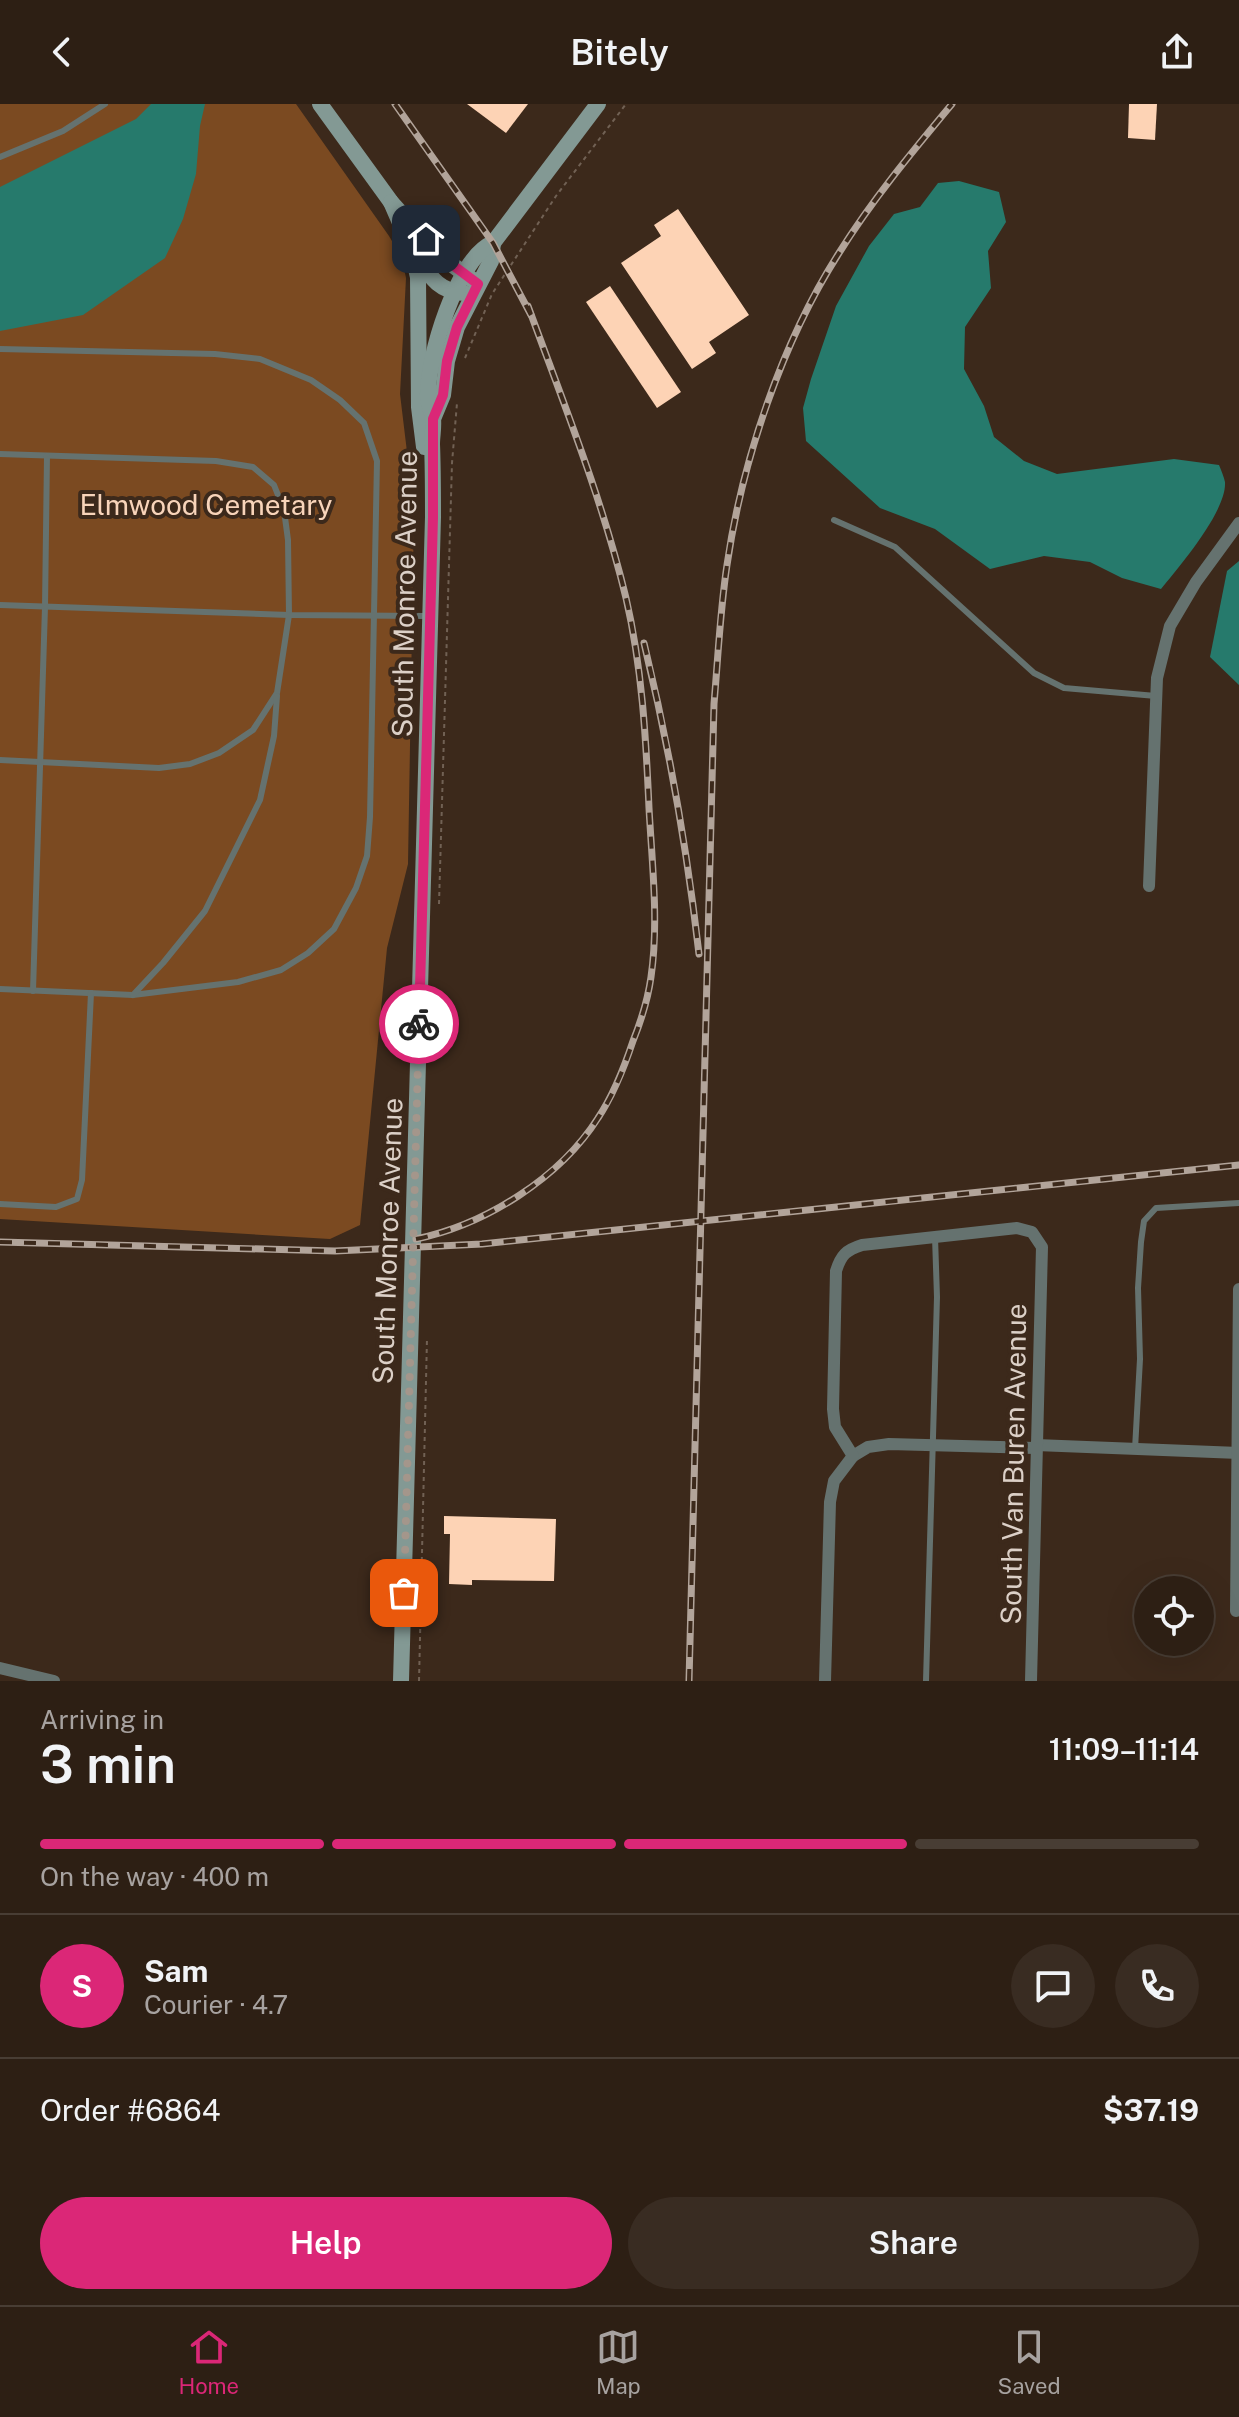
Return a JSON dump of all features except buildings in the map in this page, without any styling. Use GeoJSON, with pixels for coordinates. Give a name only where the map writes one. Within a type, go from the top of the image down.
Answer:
{"type":"FeatureCollection","features":[{"type":"Feature","properties":{"kind":"main road"},"geometry":{"type":"LineString","coordinates":[[320,104],[391,202],[438,254],[464,273],[475,289],[455,293],[439,287],[411,248]]}},
{"type":"Feature","properties":{"kind":"main road","name":"South Monroe Avenue"},"geometry":{"type":"LineString","coordinates":[[401,1681],[433,517],[433,419],[428,397],[431,371],[435,348],[464,273],[486,246],[493,243],[598,104]]}},
{"type":"Feature","properties":{"kind":"main road"},"geometry":{"type":"LineString","coordinates":[[391,202],[411,248],[418,277],[419,407],[433,517]]}},
{"type":"Feature","properties":{"kind":"main road","name":"South Monroe Avenue"},"geometry":{"type":"LineString","coordinates":[[433,419],[443,395],[447,361],[457,327],[491,261],[493,243]]}},
{"type":"Feature","properties":{"kind":"street"},"geometry":{"type":"LineString","coordinates":[[1149,886],[1157,678],[1170,626],[1196,582],[1239,523]]}},
{"type":"Feature","properties":{"kind":"street","name":"South Van Buren Avenue"},"geometry":{"type":"LineString","coordinates":[[935,1237],[1017,1228],[1032,1232],[1042,1247],[1031,1681]]}},
{"type":"Feature","properties":{"kind":"street"},"geometry":{"type":"LineString","coordinates":[[853,1456],[835,1427],[833,1409],[836,1271],[841,1256],[847,1250],[862,1245],[935,1237]]}},
{"type":"Feature","properties":{"kind":"street"},"geometry":{"type":"LineString","coordinates":[[1236,1611],[1239,1289]]}},
{"type":"Feature","properties":{"kind":"street"},"geometry":{"type":"LineString","coordinates":[[825,1681],[830,1502],[834,1481],[853,1456],[868,1447],[889,1444],[1036,1446],[1237,1453]]}},
{"type":"Feature","properties":{"kind":"street"},"geometry":{"type":"LineString","coordinates":[[0,1668],[54,1681]]}},
{"type":"Feature","properties":{"kind":"lane"},"geometry":{"type":"LineString","coordinates":[[0,157],[63,131],[105,104]]}},
{"type":"Feature","properties":{"kind":"lane"},"geometry":{"type":"LineString","coordinates":[[0,349],[215,354],[260,359],[311,380],[340,400],[364,423],[377,461],[367,856],[356,888],[334,929],[308,953],[281,970],[238,982],[133,995],[0,989]]}},
{"type":"Feature","properties":{"kind":"lane"},"geometry":{"type":"LineString","coordinates":[[0,454],[216,461],[253,467],[274,485],[284,510],[288,540],[289,615],[274,736],[260,800],[205,911],[133,995]]}},
{"type":"Feature","properties":{"kind":"lane"},"geometry":{"type":"LineString","coordinates":[[33,991],[47,456]]}},
{"type":"Feature","properties":{"kind":"lane"},"geometry":{"type":"LineString","coordinates":[[834,520],[895,547],[1034,673],[1064,688],[1157,696]]}},
{"type":"Feature","properties":{"kind":"lane"},"geometry":{"type":"LineString","coordinates":[[0,605],[289,615],[430,616]]}},
{"type":"Feature","properties":{"kind":"lane"},"geometry":{"type":"LineString","coordinates":[[0,760],[159,768],[190,764],[219,753],[253,730],[277,693]]}},
{"type":"Feature","properties":{"kind":"lane"},"geometry":{"type":"LineString","coordinates":[[0,1204],[56,1207],[77,1199],[82,1180],[91,993]]}},
{"type":"Feature","properties":{"kind":"lane"},"geometry":{"type":"LineString","coordinates":[[1135,1449],[1140,1359],[1138,1288],[1144,1221],[1156,1208],[1239,1203]]}},
{"type":"Feature","properties":{"kind":"lane"},"geometry":{"type":"LineString","coordinates":[[926,1681],[937,1297],[935,1237]]}},
{"type":"Feature","properties":{"kind":"path"},"geometry":{"type":"LineString","coordinates":[[464,359],[492,294],[556,196],[626,104]]}},
{"type":"Feature","properties":{"kind":"path"},"geometry":{"type":"LineString","coordinates":[[438,909],[452,463],[457,402]]}},
{"type":"Feature","properties":{"kind":"path"},"geometry":{"type":"LineString","coordinates":[[419,1681],[427,1334]]}},
{"type":"Feature","properties":{"kind":"green space","name":"Elmwood Cemetary"},"geometry":{"type":"Polygon","coordinates":[[[0,104],[296,104],[402,258],[406,278],[400,394],[414,510],[408,864],[387,948],[360,1225],[330,1239],[0,1219],[0,104]]]}},
{"type":"Feature","properties":{"kind":"water"},"geometry":{"type":"Polygon","coordinates":[[[151,104],[205,104],[196,174],[183,219],[165,258],[83,315],[0,331],[0,187],[136,119],[151,104]]]}},
{"type":"Feature","properties":{"kind":"water"},"geometry":{"type":"Polygon","coordinates":[[[959,181],[999,192],[1006,222],[988,251],[991,288],[965,327],[964,369],[984,406],[994,437],[1024,461],[1057,474],[1174,459],[1219,465],[1225,482],[1218,508],[1200,538],[1161,589],[1122,578],[1090,562],[1044,556],[990,569],[935,529],[880,508],[806,441],[803,408],[811,379],[836,306],[869,246],[894,214],[920,207],[938,183],[959,181]]]}},
{"type":"Feature","properties":{"kind":"water"},"geometry":{"type":"Polygon","coordinates":[[[1239,561],[1239,685],[1210,657],[1227,571],[1239,561]]]}},
{"type":"Feature","properties":{"kind":"railway"},"geometry":{"type":"LineString","coordinates":[[395,104],[493,243],[531,315]]}},
{"type":"Feature","properties":{"kind":"railway"},"geometry":{"type":"LineString","coordinates":[[689,1681],[714,704],[727,565],[743,485],[767,403],[782,363],[818,288],[865,214],[952,104]]}},
{"type":"Feature","properties":{"kind":"railway"},"geometry":{"type":"LineString","coordinates":[[416,1239],[468,1223],[519,1196],[542,1179],[582,1140],[604,1109],[618,1081],[641,1018],[651,977],[655,914],[646,755],[636,650],[626,598],[594,487],[528,306]]}},
{"type":"Feature","properties":{"kind":"railway"},"geometry":{"type":"LineString","coordinates":[[644,643],[676,798],[699,954]]}},
{"type":"Feature","properties":{"kind":"railway"},"geometry":{"type":"LineString","coordinates":[[0,1242],[335,1251],[482,1244],[1239,1165]]}},
{"type":"Feature","properties":{"kind":"way so far"},"geometry":{"type":"LineString","coordinates":[[404,1593],[419,1024]]}},
{"type":"Feature","properties":{"kind":"route"},"geometry":{"type":"LineString","coordinates":[[419,1024],[433,419],[443,395],[447,361],[457,327],[478,284],[438,254],[426,239]]}}]}
